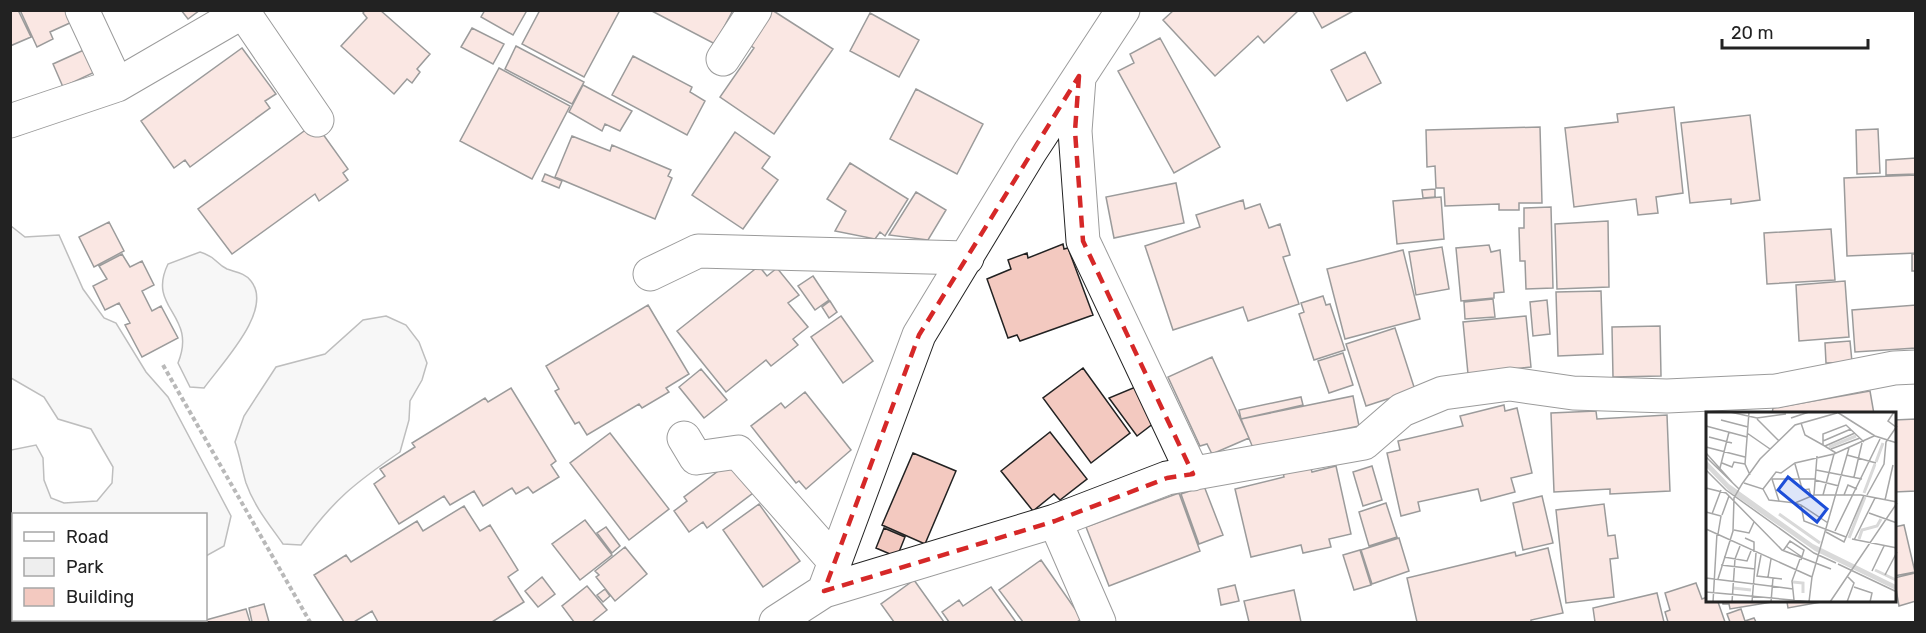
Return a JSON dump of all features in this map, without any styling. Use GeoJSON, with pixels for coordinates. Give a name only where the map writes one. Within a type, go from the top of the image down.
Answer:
{"type":"FeatureCollection","features":[{"type":"Feature","properties":{"kind":"street"},"geometry":{"type":"LineString","coordinates":[[82,10],[117,85]]}},
{"type":"Feature","properties":{"kind":"street"},"geometry":{"type":"LineString","coordinates":[[723,59],[755,10]]}},
{"type":"Feature","properties":{"kind":"street"},"geometry":{"type":"LineString","coordinates":[[10,121],[117,85],[245,12],[317,120]]}},
{"type":"Feature","properties":{"kind":"street"},"geometry":{"type":"LineString","coordinates":[[830,577],[920,335],[1118,12]]}},
{"type":"Feature","properties":{"kind":"street"},"geometry":{"type":"LineString","coordinates":[[1079,76],[1075,131],[1083,241],[1193,474]]}},
{"type":"Feature","properties":{"kind":"street"},"geometry":{"type":"LineString","coordinates":[[650,274],[698,251],[967,258]]}},
{"type":"Feature","properties":{"kind":"street"},"geometry":{"type":"LineString","coordinates":[[776,622],[830,577],[1055,521],[1167,478],[1364,443],[1402,410],[1443,393],[1510,384],[1573,393],[1655,396],[1776,391],[1916,367]]}},
{"type":"Feature","properties":{"kind":"street"},"geometry":{"type":"LineString","coordinates":[[684,438],[696,458],[738,452],[830,577]]}},
{"type":"Feature","properties":{"kind":"street"},"geometry":{"type":"LineString","coordinates":[[1055,521],[1100,622]]}},
{"type":"Feature","properties":{"kind":"path"},"geometry":{"type":"LineString","coordinates":[[163,365],[310,622]]}},
{"type":"Feature","properties":{"kind":"highlighted area"},"geometry":{"type":"Polygon","coordinates":[[[1079,76],[1075,131],[1083,241],[1193,474],[1167,478],[1055,521],[824,591],[919,335],[1079,76]]]}},
{"type":"Feature","properties":{"kind":"green space"},"geometry":{"type":"Polygon","coordinates":[[[11,226],[25,237],[59,235],[83,289],[104,318],[116,323],[146,372],[168,397],[231,516],[224,546],[207,555],[207,513],[12,513],[11,603],[11,450],[36,445],[43,458],[44,480],[51,498],[64,503],[97,501],[112,483],[113,467],[91,429],[58,419],[44,397],[11,378],[11,226]]]}},
{"type":"Feature","properties":{"kind":"green space"},"geometry":{"type":"Polygon","coordinates":[[[200,252],[210,256],[227,269],[246,276],[256,293],[256,306],[243,336],[204,388],[190,387],[178,363],[182,347],[182,333],[163,292],[163,279],[168,264],[200,252]]]}},
{"type":"Feature","properties":{"kind":"green space"},"geometry":{"type":"Polygon","coordinates":[[[386,316],[406,325],[419,342],[427,363],[422,380],[410,401],[409,420],[400,452],[346,493],[301,545],[283,544],[258,507],[246,483],[235,442],[244,416],[276,367],[325,354],[363,320],[386,316]]]}},
{"type":"Feature","properties":{"kind":"building"},"geometry":{"type":"Polygon","coordinates":[[[10,10],[18,10],[31,37],[10,46],[10,10]]]}},
{"type":"Feature","properties":{"kind":"building"},"geometry":{"type":"Polygon","coordinates":[[[20,10],[67,10],[72,22],[50,32],[53,39],[37,47],[20,10]]]}},
{"type":"Feature","properties":{"kind":"building"},"geometry":{"type":"Polygon","coordinates":[[[181,10],[200,10],[188,19],[181,10]]]}},
{"type":"Feature","properties":{"kind":"building"},"geometry":{"type":"Polygon","coordinates":[[[365,10],[380,10],[430,54],[417,69],[420,72],[412,83],[407,79],[394,94],[341,46],[367,18],[363,13],[365,10]]]}},
{"type":"Feature","properties":{"kind":"building"},"geometry":{"type":"Polygon","coordinates":[[[485,10],[525,10],[526,12],[513,35],[481,17],[485,10]]]}},
{"type":"Feature","properties":{"kind":"building"},"geometry":{"type":"Polygon","coordinates":[[[540,10],[620,10],[584,77],[522,44],[540,10]]]}},
{"type":"Feature","properties":{"kind":"building"},"geometry":{"type":"Polygon","coordinates":[[[650,10],[729,10],[732,12],[715,44],[650,10]]]}},
{"type":"Feature","properties":{"kind":"building"},"geometry":{"type":"Polygon","coordinates":[[[772,10],[833,49],[774,134],[720,97],[754,48],[748,44],[772,10]]]}},
{"type":"Feature","properties":{"kind":"building"},"geometry":{"type":"Polygon","coordinates":[[[1174,10],[1299,10],[1264,43],[1258,36],[1215,76],[1163,20],[1174,10]]]}},
{"type":"Feature","properties":{"kind":"building"},"geometry":{"type":"Polygon","coordinates":[[[1312,10],[1355,10],[1322,28],[1312,10]]]}},
{"type":"Feature","properties":{"kind":"building"},"geometry":{"type":"Polygon","coordinates":[[[870,13],[919,40],[899,77],[850,51],[870,13]]]}},
{"type":"Feature","properties":{"kind":"building"},"geometry":{"type":"Polygon","coordinates":[[[472,28],[504,44],[493,64],[461,47],[472,28]]]}},
{"type":"Feature","properties":{"kind":"building"},"geometry":{"type":"Polygon","coordinates":[[[1160,38],[1220,147],[1174,173],[1118,71],[1134,63],[1130,54],[1160,38]]]}},
{"type":"Feature","properties":{"kind":"building"},"geometry":{"type":"Polygon","coordinates":[[[516,46],[584,82],[572,104],[505,69],[516,46]]]}},
{"type":"Feature","properties":{"kind":"building"},"geometry":{"type":"Polygon","coordinates":[[[242,48],[276,94],[265,101],[270,108],[190,167],[185,160],[174,168],[141,121],[242,48]]]}},
{"type":"Feature","properties":{"kind":"building"},"geometry":{"type":"Polygon","coordinates":[[[86,49],[97,71],[63,87],[53,64],[86,49]]]}},
{"type":"Feature","properties":{"kind":"building"},"geometry":{"type":"Polygon","coordinates":[[[1365,52],[1381,83],[1347,101],[1331,70],[1365,52]]]}},
{"type":"Feature","properties":{"kind":"building"},"geometry":{"type":"Polygon","coordinates":[[[633,56],[692,87],[690,92],[705,101],[687,135],[612,95],[633,56]]]}},
{"type":"Feature","properties":{"kind":"building"},"geometry":{"type":"Polygon","coordinates":[[[499,68],[570,106],[532,179],[460,141],[499,68]]]}},
{"type":"Feature","properties":{"kind":"building"},"geometry":{"type":"Polygon","coordinates":[[[583,85],[632,111],[620,131],[605,124],[602,131],[569,112],[583,85]]]}},
{"type":"Feature","properties":{"kind":"building"},"geometry":{"type":"Polygon","coordinates":[[[916,89],[983,124],[957,174],[890,139],[916,89]]]}},
{"type":"Feature","properties":{"kind":"building"},"geometry":{"type":"Polygon","coordinates":[[[1674,107],[1683,193],[1656,197],[1658,213],[1638,215],[1636,199],[1574,207],[1565,128],[1618,122],[1617,114],[1674,107]]]}},
{"type":"Feature","properties":{"kind":"building"},"geometry":{"type":"Polygon","coordinates":[[[1750,115],[1760,200],[1731,204],[1731,199],[1690,203],[1681,123],[1750,115]]]}},
{"type":"Feature","properties":{"kind":"building"},"geometry":{"type":"Polygon","coordinates":[[[315,123],[348,169],[343,173],[348,180],[319,201],[315,194],[232,254],[198,209],[315,123]]]}},
{"type":"Feature","properties":{"kind":"building"},"geometry":{"type":"Polygon","coordinates":[[[1540,127],[1542,203],[1519,203],[1519,210],[1499,210],[1499,204],[1445,206],[1444,188],[1436,188],[1435,166],[1427,167],[1426,130],[1540,127]]]}},
{"type":"Feature","properties":{"kind":"building"},"geometry":{"type":"Polygon","coordinates":[[[1878,129],[1880,173],[1857,174],[1856,130],[1878,129]]]}},
{"type":"Feature","properties":{"kind":"building"},"geometry":{"type":"Polygon","coordinates":[[[735,132],[770,157],[762,168],[778,180],[743,229],[692,195],[735,132]]]}},
{"type":"Feature","properties":{"kind":"building"},"geometry":{"type":"Polygon","coordinates":[[[572,136],[610,151],[612,145],[671,170],[668,176],[672,178],[655,219],[555,177],[572,136]]]}},
{"type":"Feature","properties":{"kind":"building"},"geometry":{"type":"Polygon","coordinates":[[[1916,158],[1916,174],[1886,175],[1886,160],[1916,158]]]}},
{"type":"Feature","properties":{"kind":"building"},"geometry":{"type":"Polygon","coordinates":[[[850,163],[908,199],[885,236],[880,232],[875,239],[835,231],[846,211],[827,199],[850,163]]]}},
{"type":"Feature","properties":{"kind":"building"},"geometry":{"type":"Polygon","coordinates":[[[545,174],[562,181],[559,188],[542,181],[545,174]]]}},
{"type":"Feature","properties":{"kind":"building"},"geometry":{"type":"Polygon","coordinates":[[[1916,175],[1916,253],[1847,256],[1844,178],[1916,175]]]}},
{"type":"Feature","properties":{"kind":"building"},"geometry":{"type":"Polygon","coordinates":[[[1176,183],[1184,223],[1114,238],[1106,197],[1176,183]]]}},
{"type":"Feature","properties":{"kind":"building"},"geometry":{"type":"Polygon","coordinates":[[[1435,189],[1435,197],[1423,198],[1422,190],[1435,189]]]}},
{"type":"Feature","properties":{"kind":"building"},"geometry":{"type":"Polygon","coordinates":[[[916,192],[946,210],[928,240],[889,235],[916,192]]]}},
{"type":"Feature","properties":{"kind":"building"},"geometry":{"type":"Polygon","coordinates":[[[1441,197],[1444,239],[1397,244],[1393,201],[1441,197]]]}},
{"type":"Feature","properties":{"kind":"building"},"geometry":{"type":"Polygon","coordinates":[[[1243,200],[1245,209],[1260,204],[1269,228],[1280,224],[1290,255],[1283,257],[1299,304],[1248,321],[1243,307],[1173,330],[1145,246],[1200,227],[1196,215],[1243,200]]]}},
{"type":"Feature","properties":{"kind":"building"},"geometry":{"type":"Polygon","coordinates":[[[1551,207],[1553,288],[1526,289],[1525,261],[1520,261],[1519,228],[1524,228],[1524,208],[1551,207]]]}},
{"type":"Feature","properties":{"kind":"building"},"geometry":{"type":"Polygon","coordinates":[[[1608,221],[1609,287],[1557,289],[1555,224],[1608,221]]]}},
{"type":"Feature","properties":{"kind":"building"},"geometry":{"type":"Polygon","coordinates":[[[109,222],[124,251],[94,267],[79,237],[109,222]]]}},
{"type":"Feature","properties":{"kind":"building"},"geometry":{"type":"Polygon","coordinates":[[[1831,229],[1835,280],[1767,284],[1764,233],[1831,229]]]}},
{"type":"Feature","properties":{"kind":"building"},"geometry":{"type":"Polygon","coordinates":[[[1063,244],[1064,249],[1068,248],[1093,315],[1020,341],[1017,335],[1008,338],[987,279],[1011,269],[1008,260],[1027,253],[1028,258],[1063,244]]]}},
{"type":"Feature","properties":{"kind":"building"},"geometry":{"type":"Polygon","coordinates":[[[1489,245],[1491,252],[1500,250],[1504,292],[1494,293],[1494,298],[1461,301],[1456,248],[1489,245]]]}},
{"type":"Feature","properties":{"kind":"building"},"geometry":{"type":"Polygon","coordinates":[[[1442,247],[1449,289],[1416,295],[1409,252],[1442,247]]]}},
{"type":"Feature","properties":{"kind":"building"},"geometry":{"type":"Polygon","coordinates":[[[1403,250],[1420,319],[1345,339],[1327,269],[1403,250]]]}},
{"type":"Feature","properties":{"kind":"building"},"geometry":{"type":"Polygon","coordinates":[[[122,254],[130,267],[142,261],[154,285],[142,291],[152,311],[161,306],[178,338],[142,357],[125,325],[130,323],[119,303],[105,310],[93,286],[107,279],[99,266],[122,254]]]}},
{"type":"Feature","properties":{"kind":"building"},"geometry":{"type":"Polygon","coordinates":[[[1912,254],[1916,254],[1916,271],[1912,271],[1912,254]]]}},
{"type":"Feature","properties":{"kind":"building"},"geometry":{"type":"Polygon","coordinates":[[[759,266],[767,276],[777,268],[799,295],[788,303],[808,327],[793,339],[798,345],[771,366],[766,360],[726,392],[677,331],[759,266]]]}},
{"type":"Feature","properties":{"kind":"building"},"geometry":{"type":"Polygon","coordinates":[[[813,276],[829,300],[815,310],[798,286],[813,276]]]}},
{"type":"Feature","properties":{"kind":"building"},"geometry":{"type":"Polygon","coordinates":[[[1845,281],[1849,337],[1799,341],[1796,285],[1845,281]]]}},
{"type":"Feature","properties":{"kind":"building"},"geometry":{"type":"Polygon","coordinates":[[[1601,291],[1603,354],[1558,356],[1556,292],[1601,291]]]}},
{"type":"Feature","properties":{"kind":"building"},"geometry":{"type":"Polygon","coordinates":[[[1323,296],[1326,305],[1330,304],[1345,350],[1314,360],[1299,314],[1304,312],[1301,303],[1323,296]]]}},
{"type":"Feature","properties":{"kind":"building"},"geometry":{"type":"Polygon","coordinates":[[[1493,299],[1495,317],[1465,319],[1464,302],[1493,299]]]}},
{"type":"Feature","properties":{"kind":"building"},"geometry":{"type":"Polygon","coordinates":[[[1547,300],[1550,334],[1533,336],[1530,302],[1547,300]]]}},
{"type":"Feature","properties":{"kind":"building"},"geometry":{"type":"Polygon","coordinates":[[[830,301],[837,312],[829,318],[822,307],[830,301]]]}},
{"type":"Feature","properties":{"kind":"building"},"geometry":{"type":"Polygon","coordinates":[[[648,305],[689,374],[666,388],[669,392],[642,408],[639,404],[587,435],[579,422],[575,424],[555,391],[559,389],[546,366],[648,305]]]}},
{"type":"Feature","properties":{"kind":"building"},"geometry":{"type":"Polygon","coordinates":[[[1916,305],[1916,348],[1855,352],[1852,310],[1916,305]]]}},
{"type":"Feature","properties":{"kind":"building"},"geometry":{"type":"Polygon","coordinates":[[[841,316],[873,361],[843,383],[811,337],[841,316]]]}},
{"type":"Feature","properties":{"kind":"building"},"geometry":{"type":"Polygon","coordinates":[[[1526,316],[1531,367],[1468,374],[1463,322],[1526,316]]]}},
{"type":"Feature","properties":{"kind":"building"},"geometry":{"type":"Polygon","coordinates":[[[1660,326],[1661,376],[1613,377],[1612,327],[1660,326]]]}},
{"type":"Feature","properties":{"kind":"building"},"geometry":{"type":"Polygon","coordinates":[[[1395,328],[1415,390],[1366,406],[1346,344],[1395,328]]]}},
{"type":"Feature","properties":{"kind":"building"},"geometry":{"type":"Polygon","coordinates":[[[1850,341],[1852,362],[1826,363],[1825,343],[1850,341]]]}},
{"type":"Feature","properties":{"kind":"building"},"geometry":{"type":"Polygon","coordinates":[[[1343,353],[1353,385],[1329,393],[1318,361],[1343,353]]]}},
{"type":"Feature","properties":{"kind":"building"},"geometry":{"type":"Polygon","coordinates":[[[1212,357],[1249,438],[1212,454],[1207,444],[1200,446],[1168,377],[1212,357]]]}},
{"type":"Feature","properties":{"kind":"building"},"geometry":{"type":"Polygon","coordinates":[[[1083,368],[1130,433],[1091,463],[1043,398],[1083,368]]]}},
{"type":"Feature","properties":{"kind":"building"},"geometry":{"type":"Polygon","coordinates":[[[701,369],[727,400],[704,418],[679,387],[701,369]]]}},
{"type":"Feature","properties":{"kind":"building"},"geometry":{"type":"Polygon","coordinates":[[[1138,386],[1154,423],[1137,436],[1109,398],[1138,386]]]}},
{"type":"Feature","properties":{"kind":"building"},"geometry":{"type":"Polygon","coordinates":[[[511,388],[556,461],[551,465],[559,477],[533,493],[528,487],[516,494],[512,488],[483,506],[474,491],[450,505],[444,496],[399,524],[374,484],[385,476],[380,469],[415,447],[412,443],[485,398],[488,402],[511,388]]]}},
{"type":"Feature","properties":{"kind":"building"},"geometry":{"type":"Polygon","coordinates":[[[1870,391],[1874,412],[1772,412],[1773,408],[1870,391]]]}},
{"type":"Feature","properties":{"kind":"building"},"geometry":{"type":"Polygon","coordinates":[[[805,392],[851,450],[806,489],[799,481],[796,483],[751,426],[781,403],[785,408],[805,392]]]}},
{"type":"Feature","properties":{"kind":"building"},"geometry":{"type":"Polygon","coordinates":[[[1353,396],[1359,426],[1253,448],[1241,419],[1353,396]]]}},
{"type":"Feature","properties":{"kind":"building"},"geometry":{"type":"Polygon","coordinates":[[[1301,397],[1303,405],[1241,419],[1239,410],[1301,397]]]}},
{"type":"Feature","properties":{"kind":"building"},"geometry":{"type":"Polygon","coordinates":[[[1504,405],[1505,411],[1517,408],[1532,473],[1511,478],[1515,492],[1481,501],[1478,489],[1418,502],[1420,511],[1401,516],[1387,453],[1400,450],[1398,441],[1463,426],[1460,416],[1504,405]]]}},
{"type":"Feature","properties":{"kind":"building"},"geometry":{"type":"Polygon","coordinates":[[[1596,411],[1597,419],[1667,415],[1670,491],[1610,494],[1610,489],[1554,492],[1551,413],[1596,411]]]}},
{"type":"Feature","properties":{"kind":"building"},"geometry":{"type":"Polygon","coordinates":[[[1916,419],[1916,491],[1896,492],[1896,420],[1916,419]]]}},
{"type":"Feature","properties":{"kind":"building"},"geometry":{"type":"Polygon","coordinates":[[[1050,432],[1087,479],[1060,500],[1054,494],[1033,511],[1001,471],[1050,432]]]}},
{"type":"Feature","properties":{"kind":"building"},"geometry":{"type":"Polygon","coordinates":[[[610,433],[669,509],[629,540],[570,463],[610,433]]]}},
{"type":"Feature","properties":{"kind":"building"},"geometry":{"type":"Polygon","coordinates":[[[913,453],[956,471],[925,544],[882,525],[913,453]]]}},
{"type":"Feature","properties":{"kind":"building"},"geometry":{"type":"Polygon","coordinates":[[[734,459],[757,490],[707,528],[703,522],[689,532],[674,511],[687,501],[684,497],[734,459]]]}},
{"type":"Feature","properties":{"kind":"building"},"geometry":{"type":"Polygon","coordinates":[[[1310,465],[1312,472],[1336,466],[1351,534],[1329,539],[1331,547],[1303,553],[1301,545],[1251,557],[1235,489],[1284,477],[1283,472],[1310,465]]]}},
{"type":"Feature","properties":{"kind":"building"},"geometry":{"type":"Polygon","coordinates":[[[1372,466],[1382,500],[1363,506],[1353,472],[1372,466]]]}},
{"type":"Feature","properties":{"kind":"building"},"geometry":{"type":"Polygon","coordinates":[[[1204,486],[1223,535],[1199,544],[1181,494],[1204,486]]]}},
{"type":"Feature","properties":{"kind":"building"},"geometry":{"type":"Polygon","coordinates":[[[1179,493],[1200,551],[1109,586],[1086,527],[1179,493]]]}},
{"type":"Feature","properties":{"kind":"building"},"geometry":{"type":"Polygon","coordinates":[[[1542,496],[1553,543],[1523,550],[1513,503],[1542,496]]]}},
{"type":"Feature","properties":{"kind":"building"},"geometry":{"type":"Polygon","coordinates":[[[1386,503],[1397,537],[1369,546],[1359,512],[1386,503]]]}},
{"type":"Feature","properties":{"kind":"building"},"geometry":{"type":"Polygon","coordinates":[[[759,504],[800,561],[763,587],[723,530],[759,504]]]}},
{"type":"Feature","properties":{"kind":"building"},"geometry":{"type":"Polygon","coordinates":[[[1604,504],[1608,536],[1615,535],[1618,558],[1610,559],[1614,597],[1566,603],[1556,510],[1604,504]]]}},
{"type":"Feature","properties":{"kind":"building"},"geometry":{"type":"Polygon","coordinates":[[[464,506],[480,531],[490,525],[518,570],[508,577],[524,602],[492,622],[378,622],[372,611],[354,622],[344,622],[314,575],[346,555],[351,562],[417,521],[423,531],[464,506]]]}},
{"type":"Feature","properties":{"kind":"building"},"geometry":{"type":"Polygon","coordinates":[[[585,520],[612,555],[580,580],[552,544],[585,520]]]}},
{"type":"Feature","properties":{"kind":"building"},"geometry":{"type":"Polygon","coordinates":[[[1904,525],[1915,572],[1896,576],[1896,527],[1904,525]]]}},
{"type":"Feature","properties":{"kind":"building"},"geometry":{"type":"Polygon","coordinates":[[[606,527],[620,546],[612,553],[597,533],[606,527]]]}},
{"type":"Feature","properties":{"kind":"building"},"geometry":{"type":"Polygon","coordinates":[[[884,528],[905,537],[897,557],[876,548],[884,528]]]}},
{"type":"Feature","properties":{"kind":"building"},"geometry":{"type":"Polygon","coordinates":[[[1399,538],[1409,571],[1372,584],[1361,550],[1399,538]]]}},
{"type":"Feature","properties":{"kind":"building"},"geometry":{"type":"Polygon","coordinates":[[[625,547],[647,574],[615,601],[596,577],[599,575],[595,571],[625,547]]]}},
{"type":"Feature","properties":{"kind":"building"},"geometry":{"type":"Polygon","coordinates":[[[1548,548],[1563,613],[1531,620],[1531,622],[1417,622],[1407,578],[1515,552],[1516,556],[1548,548]]]}},
{"type":"Feature","properties":{"kind":"building"},"geometry":{"type":"Polygon","coordinates":[[[1360,550],[1371,585],[1354,590],[1343,555],[1360,550]]]}},
{"type":"Feature","properties":{"kind":"building"},"geometry":{"type":"Polygon","coordinates":[[[1041,560],[1082,619],[1077,622],[1023,622],[999,590],[1041,560]]]}},
{"type":"Feature","properties":{"kind":"building"},"geometry":{"type":"Polygon","coordinates":[[[1915,573],[1916,601],[1899,606],[1896,578],[1915,573]]]}},
{"type":"Feature","properties":{"kind":"building"},"geometry":{"type":"Polygon","coordinates":[[[542,577],[555,594],[538,607],[525,591],[542,577]]]}},
{"type":"Feature","properties":{"kind":"building"},"geometry":{"type":"Polygon","coordinates":[[[914,580],[944,622],[894,622],[881,604],[914,580]]]}},
{"type":"Feature","properties":{"kind":"building"},"geometry":{"type":"Polygon","coordinates":[[[1696,583],[1702,599],[1706,597],[1706,603],[1718,603],[1725,622],[1668,622],[1665,612],[1670,610],[1665,593],[1696,583]]]}},
{"type":"Feature","properties":{"kind":"building"},"geometry":{"type":"Polygon","coordinates":[[[1235,585],[1239,601],[1221,605],[1218,589],[1235,585]]]}},
{"type":"Feature","properties":{"kind":"building"},"geometry":{"type":"Polygon","coordinates":[[[587,586],[607,610],[592,622],[574,622],[562,606],[587,586]]]}},
{"type":"Feature","properties":{"kind":"building"},"geometry":{"type":"Polygon","coordinates":[[[991,587],[1016,622],[949,622],[942,612],[959,600],[963,606],[991,587]]]}},
{"type":"Feature","properties":{"kind":"building"},"geometry":{"type":"Polygon","coordinates":[[[605,589],[610,596],[603,602],[597,595],[605,589]]]}},
{"type":"Feature","properties":{"kind":"building"},"geometry":{"type":"Polygon","coordinates":[[[1294,590],[1301,622],[1249,622],[1244,601],[1294,590]]]}},
{"type":"Feature","properties":{"kind":"building"},"geometry":{"type":"Polygon","coordinates":[[[1657,593],[1664,622],[1595,622],[1593,608],[1657,593]]]}},
{"type":"Feature","properties":{"kind":"building"},"geometry":{"type":"Polygon","coordinates":[[[1766,603],[1730,609],[1729,604],[1723,604],[1766,603]]]}},
{"type":"Feature","properties":{"kind":"building"},"geometry":{"type":"Polygon","coordinates":[[[1787,603],[1816,603],[1788,608],[1787,603]]]}},
{"type":"Feature","properties":{"kind":"building"},"geometry":{"type":"Polygon","coordinates":[[[264,604],[269,622],[252,622],[249,608],[264,604]]]}},
{"type":"Feature","properties":{"kind":"building"},"geometry":{"type":"Polygon","coordinates":[[[246,609],[250,622],[192,622],[246,609]]]}},
{"type":"Feature","properties":{"kind":"building"},"geometry":{"type":"Polygon","coordinates":[[[1741,609],[1745,621],[1754,618],[1756,622],[1730,622],[1727,614],[1741,609]]]}}]}
